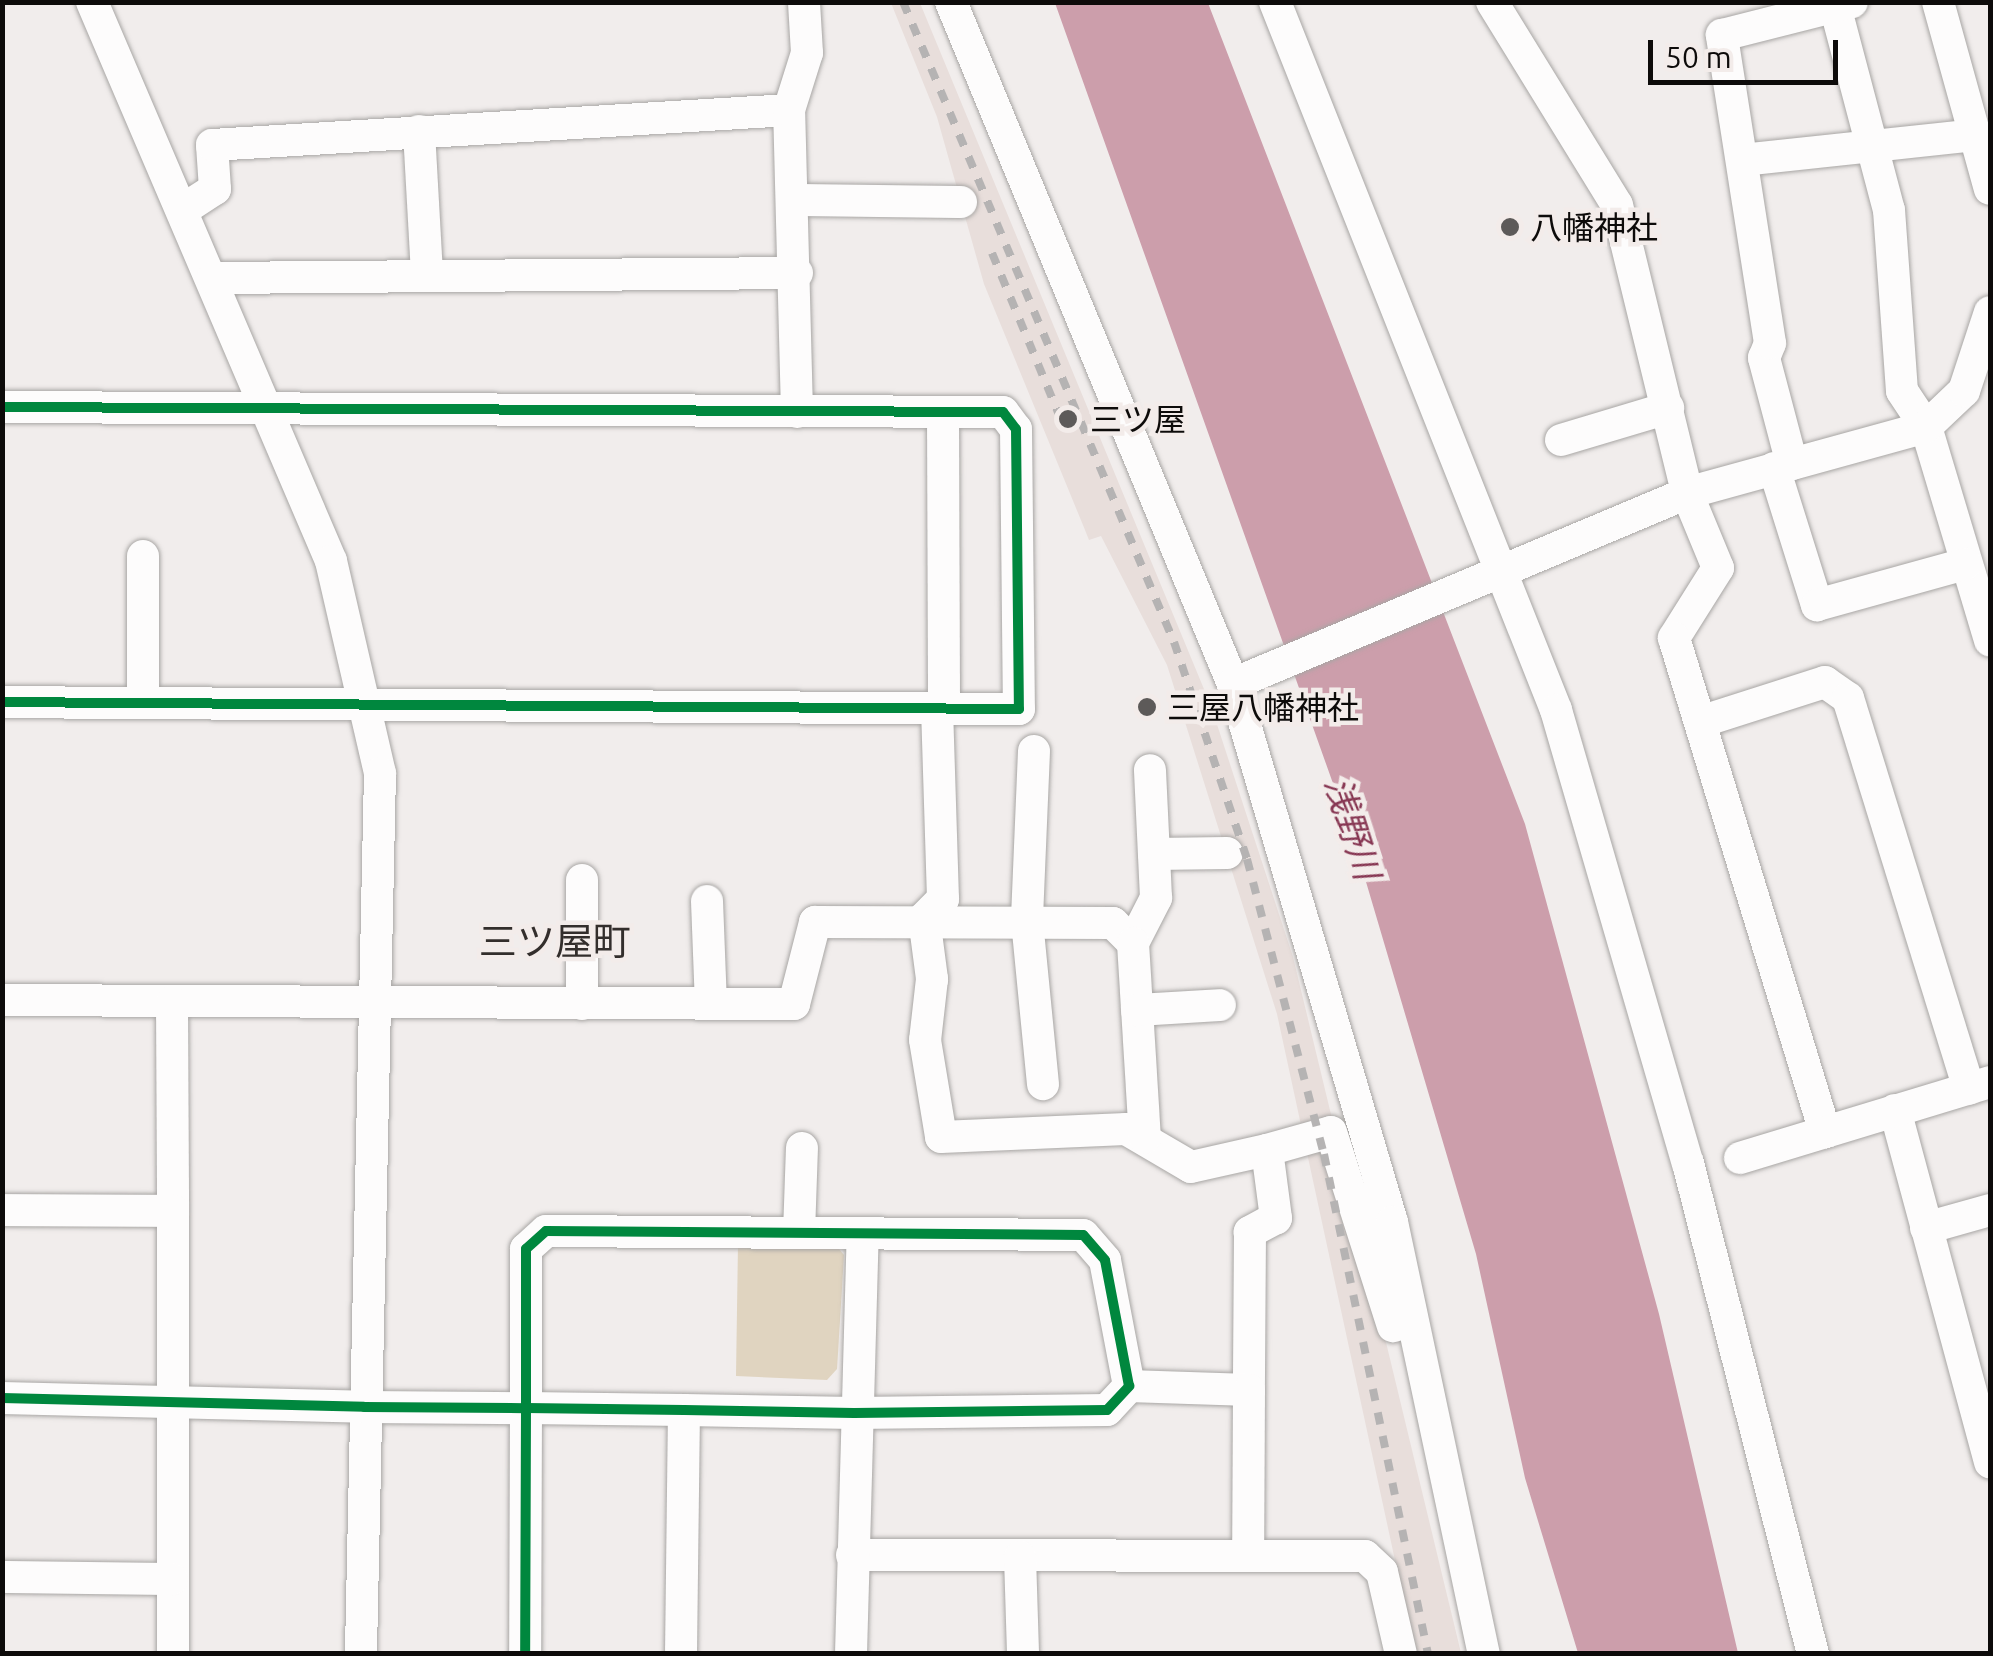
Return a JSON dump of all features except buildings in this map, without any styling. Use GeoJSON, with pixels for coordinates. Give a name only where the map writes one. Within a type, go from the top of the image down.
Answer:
{"type":"FeatureCollection","features":[{"type":"Feature","properties":{"kind":"street"},"geometry":{"type":"LineString","coordinates":[[92,2],[184,209],[331,561],[380,773],[361,1654]]}},
{"type":"Feature","properties":{"kind":"street"},"geometry":{"type":"LineString","coordinates":[[797,412],[796,200],[789,110],[807,53],[804,2]]}},
{"type":"Feature","properties":{"kind":"street"},"geometry":{"type":"LineString","coordinates":[[950,2],[1233,684],[1350,1059],[1484,1654]]}},
{"type":"Feature","properties":{"kind":"street"},"geometry":{"type":"LineString","coordinates":[[1275,2],[1507,570],[1632,961],[1812,1654]]}},
{"type":"Feature","properties":{"kind":"street"},"geometry":{"type":"LineString","coordinates":[[1492,2],[1617,205],[1687,493],[1718,568],[1674,638],[1704,721],[1825,1132]]}},
{"type":"Feature","properties":{"kind":"street"},"geometry":{"type":"LineString","coordinates":[[1938,2],[1990,189]]}},
{"type":"Feature","properties":{"kind":"street"},"geometry":{"type":"LineString","coordinates":[[1965,564],[1817,605],[1783,466],[1764,358],[1770,343],[1722,35],[1844,4],[1860,126],[1876,148],[1900,302],[1902,391],[1926,426],[1990,641]]}},
{"type":"Feature","properties":{"kind":"street"},"geometry":{"type":"LineString","coordinates":[[184,209],[215,189],[212,146],[789,110]]}},
{"type":"Feature","properties":{"kind":"street"},"geometry":{"type":"LineString","coordinates":[[420,131],[427,276]]}},
{"type":"Feature","properties":{"kind":"street"},"geometry":{"type":"LineString","coordinates":[[1742,160],[1975,134]]}},
{"type":"Feature","properties":{"kind":"street"},"geometry":{"type":"LineString","coordinates":[[796,200],[961,202]]}},
{"type":"Feature","properties":{"kind":"street"},"geometry":{"type":"LineString","coordinates":[[212,278],[797,273]]}},
{"type":"Feature","properties":{"kind":"street"},"geometry":{"type":"LineString","coordinates":[[1233,684],[1687,493],[1926,426],[1964,391],[1990,312]]}},
{"type":"Feature","properties":{"kind":"street"},"geometry":{"type":"LineString","coordinates":[[2,407],[265,402],[1003,412],[1016,429],[1018,708],[941,712],[362,702],[2,702]]}},
{"type":"Feature","properties":{"kind":"street"},"geometry":{"type":"LineString","coordinates":[[1561,440],[1668,408]]}},
{"type":"Feature","properties":{"kind":"street"},"geometry":{"type":"LineString","coordinates":[[924,918],[942,899],[942,412]]}},
{"type":"Feature","properties":{"kind":"street"},"geometry":{"type":"LineString","coordinates":[[143,702],[144,556]]}},
{"type":"Feature","properties":{"kind":"street"},"geometry":{"type":"LineString","coordinates":[[1704,721],[1825,682],[1848,698],[1980,1085],[1740,1158]]}},
{"type":"Feature","properties":{"kind":"street"},"geometry":{"type":"LineString","coordinates":[[1034,751],[1028,921],[1043,1084]]}},
{"type":"Feature","properties":{"kind":"street"},"geometry":{"type":"LineString","coordinates":[[1145,1138],[1133,943],[1156,898],[1150,770]]}},
{"type":"Feature","properties":{"kind":"street"},"geometry":{"type":"LineString","coordinates":[[1154,854],[1228,854]]}},
{"type":"Feature","properties":{"kind":"street"},"geometry":{"type":"LineString","coordinates":[[582,880],[582,1004]]}},
{"type":"Feature","properties":{"kind":"street"},"geometry":{"type":"LineString","coordinates":[[708,901],[712,1004]]}},
{"type":"Feature","properties":{"kind":"street"},"geometry":{"type":"LineString","coordinates":[[924,918],[932,979],[925,1040],[941,1137],[1126,1129],[1191,1167],[1331,1132],[1403,1357],[1419,1375]]}},
{"type":"Feature","properties":{"kind":"street"},"geometry":{"type":"LineString","coordinates":[[2,1000],[794,1004],[815,922],[924,918],[1112,923],[1133,943]]}},
{"type":"Feature","properties":{"kind":"street"},"geometry":{"type":"LineString","coordinates":[[172,1002],[173,1654]]}},
{"type":"Feature","properties":{"kind":"street"},"geometry":{"type":"LineString","coordinates":[[1137,1010],[1220,1005]]}},
{"type":"Feature","properties":{"kind":"street"},"geometry":{"type":"LineString","coordinates":[[1895,1110],[1926,1228],[1978,1378],[1990,1462]]}},
{"type":"Feature","properties":{"kind":"street"},"geometry":{"type":"LineString","coordinates":[[799,1234],[802,1148]]}},
{"type":"Feature","properties":{"kind":"street"},"geometry":{"type":"LineString","coordinates":[[1248,1556],[1250,1232],[1276,1218],[1267,1150]]}},
{"type":"Feature","properties":{"kind":"street"},"geometry":{"type":"LineString","coordinates":[[2,1210],[174,1211]]}},
{"type":"Feature","properties":{"kind":"street"},"geometry":{"type":"LineString","coordinates":[[1926,1228],[1990,1210]]}},
{"type":"Feature","properties":{"kind":"street"},"geometry":{"type":"LineString","coordinates":[[525,1654],[526,1249],[546,1231],[863,1237],[1082,1235],[1105,1260],[1128,1386]]}},
{"type":"Feature","properties":{"kind":"street"},"geometry":{"type":"LineString","coordinates":[[851,1654],[854,1413],[863,1237]]}},
{"type":"Feature","properties":{"kind":"street"},"geometry":{"type":"LineString","coordinates":[[1128,1386],[1248,1390]]}},
{"type":"Feature","properties":{"kind":"street"},"geometry":{"type":"LineString","coordinates":[[2,1398],[854,1413],[1108,1410],[1128,1386]]}},
{"type":"Feature","properties":{"kind":"street"},"geometry":{"type":"LineString","coordinates":[[681,1654],[684,1410]]}},
{"type":"Feature","properties":{"kind":"street"},"geometry":{"type":"LineString","coordinates":[[852,1555],[1365,1556],[1382,1572],[1401,1654]]}},
{"type":"Feature","properties":{"kind":"street"},"geometry":{"type":"LineString","coordinates":[[1020,1557],[1023,1654]]}},
{"type":"Feature","properties":{"kind":"street"},"geometry":{"type":"LineString","coordinates":[[2,1577],[172,1579]]}},
{"type":"Feature","properties":{"kind":"shaded area"},"geometry":{"type":"Polygon","coordinates":[[[891,3],[920,3],[1211,706],[1293,957],[1461,1653],[1415,1653],[1277,1014],[1167,665],[1101,536],[1089,540],[984,284],[937,117],[891,3]]]}},
{"type":"Feature","properties":{"kind":"shaded area"},"geometry":{"type":"Polygon","coordinates":[[[738,1244],[835,1244],[844,1255],[837,1369],[827,1380],[736,1376],[738,1244]]]}},
{"type":"Feature","properties":{"kind":"water","name":"浅野川"},"geometry":{"type":"Polygon","coordinates":[[[1055,3],[1208,3],[1525,824],[1659,1314],[1738,1653],[1578,1653],[1525,1478],[1476,1254],[1356,848],[1055,3]]]}},
{"type":"Feature","properties":{"kind":"railway"},"geometry":{"type":"LineString","coordinates":[[903,2],[1174,642],[1247,859],[1324,1154],[1428,1654]]}},
{"type":"Feature","properties":{"kind":"railway"},"geometry":{"type":"LineString","coordinates":[[992,253],[1059,415]]}},
{"type":"Feature","properties":{"kind":"cycle path"},"geometry":{"type":"LineString","coordinates":[[2,407],[1003,412],[1016,429],[1019,709],[2,702]]}},
{"type":"Feature","properties":{"kind":"cycle path"},"geometry":{"type":"LineString","coordinates":[[2,1398],[364,1407],[526,1408],[854,1413],[1107,1410],[1129,1386],[1105,1260],[1083,1235],[546,1231],[526,1249],[526,1408],[525,1654]]}},
{"type":"Feature","properties":{"kind":"place","name":"八幡神社"},"geometry":{"type":"Point","coordinates":[1510,227]}},
{"type":"Feature","properties":{"kind":"place","name":"三ツ屋"},"geometry":{"type":"Point","coordinates":[1068,419]}},
{"type":"Feature","properties":{"kind":"place","name":"三屋八幡神社"},"geometry":{"type":"Point","coordinates":[1147,707]}},
{"type":"Feature","properties":{"kind":"district","name":"三ツ屋町"},"geometry":{"type":"Point","coordinates":[555,942]}}]}
